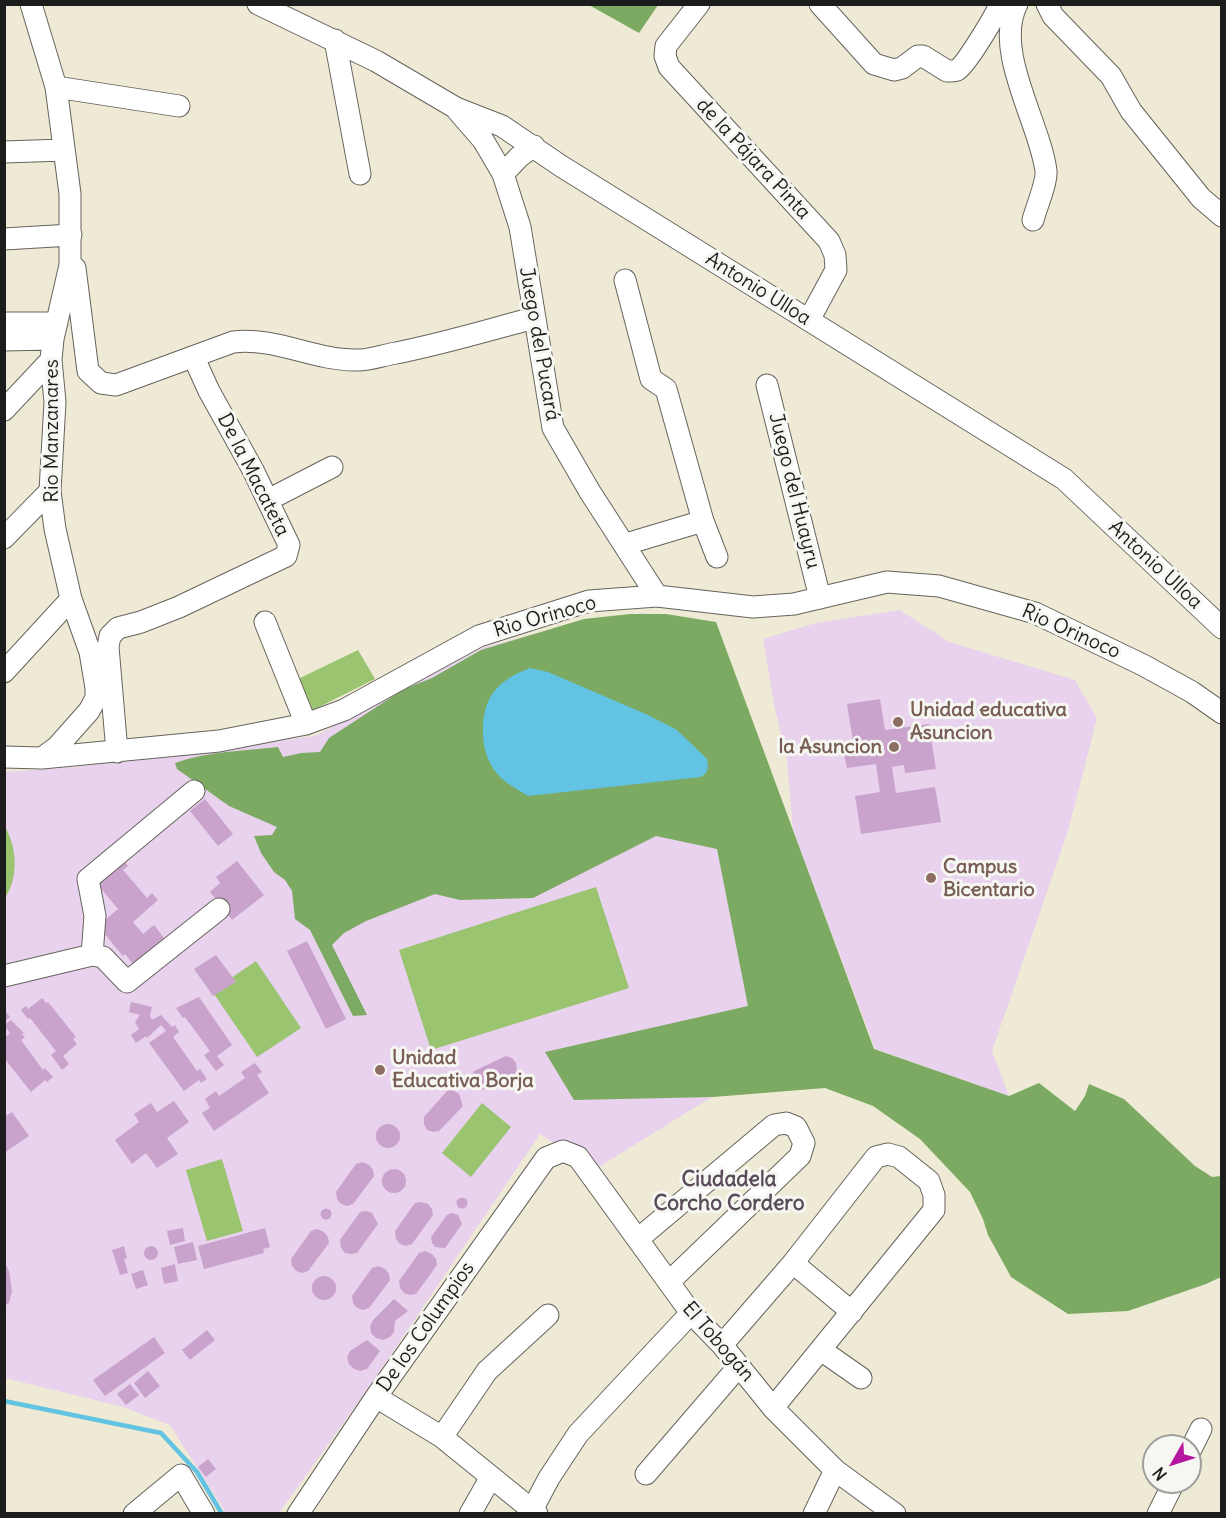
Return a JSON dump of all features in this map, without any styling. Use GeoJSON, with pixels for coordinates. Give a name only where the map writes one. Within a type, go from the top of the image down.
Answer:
{"type":"FeatureCollection","features":[{"type":"Feature","properties":{"kind":"street","name":"Rio Manzanares"},"geometry":{"type":"LineString","coordinates":[[31,4],[56,87],[70,194],[70,266],[53,341],[55,402],[50,491],[55,529],[71,599],[90,652],[96,688],[96,698],[89,711],[68,736],[42,758]]}},
{"type":"Feature","properties":{"kind":"street","name":"Antonio Ulloa"},"geometry":{"type":"LineString","coordinates":[[258,4],[376,61],[456,108],[502,126],[561,166],[1064,478],[1221,628]]}},
{"type":"Feature","properties":{"kind":"street","name":"de la Pájara Pinta"},"geometry":{"type":"LineString","coordinates":[[699,4],[666,46],[665,56],[669,67],[830,241],[835,255],[836,270],[808,320]]}},
{"type":"Feature","properties":{"kind":"street"},"geometry":{"type":"LineString","coordinates":[[820,4],[874,64],[885,69],[902,68],[918,56],[923,56],[947,71],[957,70],[964,62],[996,14],[1000,4]]}},
{"type":"Feature","properties":{"kind":"street"},"geometry":{"type":"LineString","coordinates":[[1017,4],[1010,29],[1011,52],[1041,149],[1046,174],[1033,220]]}},
{"type":"Feature","properties":{"kind":"street"},"geometry":{"type":"LineString","coordinates":[[1047,4],[1053,16],[1111,76],[1131,111],[1201,198],[1221,216]]}},
{"type":"Feature","properties":{"kind":"street"},"geometry":{"type":"LineString","coordinates":[[335,40],[360,174]]}},
{"type":"Feature","properties":{"kind":"street"},"geometry":{"type":"LineString","coordinates":[[56,87],[179,106]]}},
{"type":"Feature","properties":{"kind":"street","name":"Juego del Pucará"},"geometry":{"type":"LineString","coordinates":[[456,108],[483,140],[503,174],[520,227],[553,428],[590,492],[626,544],[657,596]]}},
{"type":"Feature","properties":{"kind":"street"},"geometry":{"type":"LineString","coordinates":[[503,174],[519,156],[534,146]]}},
{"type":"Feature","properties":{"kind":"street"},"geometry":{"type":"LineString","coordinates":[[4,152],[64,150]]}},
{"type":"Feature","properties":{"kind":"street"},"geometry":{"type":"LineString","coordinates":[[4,239],[71,235],[88,371],[101,383],[116,385],[233,342],[250,340],[267,342],[356,361],[428,347],[534,318]]}},
{"type":"Feature","properties":{"kind":"street"},"geometry":{"type":"LineString","coordinates":[[625,280],[651,379],[666,389],[703,520],[717,556]]}},
{"type":"Feature","properties":{"kind":"street"},"geometry":{"type":"LineString","coordinates":[[4,323],[53,341]]}},
{"type":"Feature","properties":{"kind":"street"},"geometry":{"type":"LineString","coordinates":[[4,340],[53,341]]}},
{"type":"Feature","properties":{"kind":"street"},"geometry":{"type":"LineString","coordinates":[[4,410],[53,341]]}},
{"type":"Feature","properties":{"kind":"street","name":"De la Macateta"},"geometry":{"type":"LineString","coordinates":[[117,752],[108,647],[110,636],[118,628],[179,608],[286,556],[289,545],[194,358]]}},
{"type":"Feature","properties":{"kind":"street","name":"Juego del Huayru"},"geometry":{"type":"LineString","coordinates":[[767,385],[820,598]]}},
{"type":"Feature","properties":{"kind":"street"},"geometry":{"type":"LineString","coordinates":[[268,500],[332,467]]}},
{"type":"Feature","properties":{"kind":"street"},"geometry":{"type":"LineString","coordinates":[[4,538],[50,491]]}},
{"type":"Feature","properties":{"kind":"street"},"geometry":{"type":"LineString","coordinates":[[626,544],[703,520]]}},
{"type":"Feature","properties":{"kind":"street","name":"Rio Orinoco"},"geometry":{"type":"LineString","coordinates":[[4,757],[42,758],[219,741],[306,724],[344,710],[479,636],[589,601],[657,596],[753,607],[795,604],[887,582],[939,586],[1035,613],[1143,665],[1192,692],[1221,714]]}},
{"type":"Feature","properties":{"kind":"street"},"geometry":{"type":"LineString","coordinates":[[4,672],[71,599]]}},
{"type":"Feature","properties":{"kind":"street"},"geometry":{"type":"LineString","coordinates":[[265,622],[306,724]]}},
{"type":"Feature","properties":{"kind":"street"},"geometry":{"type":"LineString","coordinates":[[92,955],[95,916],[88,879],[194,791]]}},
{"type":"Feature","properties":{"kind":"street"},"geometry":{"type":"LineString","coordinates":[[4,976],[92,955],[103,957],[127,982],[219,909]]}},
{"type":"Feature","properties":{"kind":"street"},"geometry":{"type":"LineString","coordinates":[[638,1239],[774,1125],[786,1123],[796,1127],[804,1143],[800,1156],[669,1282]]}},
{"type":"Feature","properties":{"kind":"street","name":"El Tobogán"},"geometry":{"type":"LineString","coordinates":[[563,1151],[578,1157],[691,1313],[722,1345],[774,1408],[835,1470],[895,1514]]}},
{"type":"Feature","properties":{"kind":"street","name":"De los Columpios"},"geometry":{"type":"LineString","coordinates":[[298,1514],[376,1397],[546,1158],[563,1151]]}},
{"type":"Feature","properties":{"kind":"street"},"geometry":{"type":"LineString","coordinates":[[722,1345],[793,1263],[876,1157],[888,1154],[899,1157],[929,1181],[934,1195],[934,1210],[774,1408]]}},
{"type":"Feature","properties":{"kind":"street"},"geometry":{"type":"LineString","coordinates":[[793,1263],[852,1312]]}},
{"type":"Feature","properties":{"kind":"street"},"geometry":{"type":"LineString","coordinates":[[376,1397],[442,1437],[534,1512],[549,1478],[578,1434],[691,1313]]}},
{"type":"Feature","properties":{"kind":"street"},"geometry":{"type":"LineString","coordinates":[[442,1437],[487,1371],[548,1315]]}},
{"type":"Feature","properties":{"kind":"street"},"geometry":{"type":"LineString","coordinates":[[821,1350],[861,1378]]}},
{"type":"Feature","properties":{"kind":"street"},"geometry":{"type":"LineString","coordinates":[[646,1474],[739,1366]]}},
{"type":"Feature","properties":{"kind":"street"},"geometry":{"type":"LineString","coordinates":[[1198,1434],[1201,1429]]}},
{"type":"Feature","properties":{"kind":"street"},"geometry":{"type":"LineString","coordinates":[[814,1514],[835,1470]]}},
{"type":"Feature","properties":{"kind":"street"},"geometry":{"type":"LineString","coordinates":[[134,1514],[182,1475],[204,1514]]}},
{"type":"Feature","properties":{"kind":"street"},"geometry":{"type":"LineString","coordinates":[[470,1514],[491,1477]]}},
{"type":"Feature","properties":{"kind":"street"},"geometry":{"type":"LineString","coordinates":[[1158,1514],[1168,1494]]}},
{"type":"Feature","properties":{"kind":"shaded area","name":"Campus Bicentario"},"geometry":{"type":"Polygon","coordinates":[[[900,610],[949,642],[1075,680],[1097,718],[1068,831],[992,1051],[1009,1096],[875,1049],[793,830],[787,760],[775,709],[763,639],[816,623],[900,610]]]}},
{"type":"Feature","properties":{"kind":"shaded area","name":"Unidad Educativa Borja"},"geometry":{"type":"Polygon","coordinates":[[[644,613],[740,760],[797,1044],[594,1170],[540,1134],[365,1393],[279,1513],[226,1513],[170,1425],[123,1407],[5,1378],[5,772],[75,767],[315,736],[482,648],[587,620],[644,613]]]}},
{"type":"Feature","properties":{"kind":"green space"},"geometry":{"type":"Polygon","coordinates":[[[589,5],[658,5],[639,33],[589,5]]]}},
{"type":"Feature","properties":{"kind":"green space"},"geometry":{"type":"Polygon","coordinates":[[[630,614],[666,614],[716,622],[874,1049],[1009,1096],[1039,1083],[1075,1111],[1085,1096],[1089,1084],[1124,1099],[1195,1166],[1212,1177],[1221,1176],[1221,1277],[1128,1311],[1068,1314],[1011,1277],[988,1235],[970,1192],[920,1139],[873,1106],[825,1088],[713,1097],[574,1100],[545,1052],[748,1006],[717,849],[656,836],[533,898],[460,900],[435,894],[366,921],[344,933],[332,945],[367,1015],[353,1016],[310,930],[295,919],[292,891],[285,880],[274,872],[261,853],[254,836],[272,835],[277,827],[229,806],[177,769],[175,763],[226,752],[278,747],[283,757],[320,752],[329,738],[404,689],[432,678],[481,650],[584,619],[630,614]]]}},
{"type":"Feature","properties":{"kind":"green space"},"geometry":{"type":"Polygon","coordinates":[[[358,650],[375,679],[313,710],[298,679],[358,650]]]}},
{"type":"Feature","properties":{"kind":"green space"},"geometry":{"type":"Polygon","coordinates":[[[5,827],[12,844],[15,862],[13,881],[5,898],[5,827]]]}},
{"type":"Feature","properties":{"kind":"green space"},"geometry":{"type":"Polygon","coordinates":[[[596,887],[629,988],[431,1050],[399,950],[596,887]]]}},
{"type":"Feature","properties":{"kind":"green space"},"geometry":{"type":"Polygon","coordinates":[[[256,961],[301,1028],[257,1057],[212,991],[256,961]]]}},
{"type":"Feature","properties":{"kind":"green space"},"geometry":{"type":"Polygon","coordinates":[[[482,1103],[511,1127],[471,1177],[442,1153],[482,1103]]]}},
{"type":"Feature","properties":{"kind":"green space"},"geometry":{"type":"Polygon","coordinates":[[[222,1159],[243,1231],[207,1241],[186,1170],[222,1159]]]}},
{"type":"Feature","properties":{"kind":"water"},"geometry":{"type":"Polygon","coordinates":[[[530,668],[548,672],[677,730],[707,759],[706,773],[701,777],[528,796],[504,781],[493,769],[486,753],[483,722],[488,701],[493,692],[508,679],[530,668]]]}},
{"type":"Feature","properties":{"kind":"building"},"geometry":{"type":"Polygon","coordinates":[[[880,699],[885,730],[929,724],[936,769],[905,773],[904,765],[892,767],[896,793],[935,787],[941,822],[861,834],[855,796],[880,792],[876,764],[847,768],[842,743],[853,741],[847,704],[880,699]]]}},
{"type":"Feature","properties":{"kind":"building"},"geometry":{"type":"Polygon","coordinates":[[[205,799],[233,834],[218,846],[190,811],[205,799]]]}},
{"type":"Feature","properties":{"kind":"building"},"geometry":{"type":"Polygon","coordinates":[[[121,857],[128,866],[123,870],[147,898],[152,893],[158,900],[133,922],[143,934],[154,925],[164,938],[133,964],[125,954],[123,956],[98,926],[118,909],[94,880],[121,857]]]}},
{"type":"Feature","properties":{"kind":"building"},"geometry":{"type":"Polygon","coordinates":[[[237,861],[264,895],[232,920],[210,892],[220,883],[216,877],[237,861]]]}},
{"type":"Feature","properties":{"kind":"building"},"geometry":{"type":"Polygon","coordinates":[[[307,941],[346,1019],[326,1029],[287,951],[307,941]]]}},
{"type":"Feature","properties":{"kind":"building"},"geometry":{"type":"Polygon","coordinates":[[[216,955],[236,982],[213,996],[194,969],[216,955]]]}},
{"type":"Feature","properties":{"kind":"building"},"geometry":{"type":"Polygon","coordinates":[[[199,997],[232,1045],[217,1056],[224,1065],[216,1071],[204,1055],[210,1051],[176,1008],[199,997]]]}},
{"type":"Feature","properties":{"kind":"building"},"geometry":{"type":"Polygon","coordinates":[[[42,998],[46,1003],[48,1002],[76,1037],[73,1039],[77,1044],[63,1056],[69,1064],[62,1070],[51,1055],[56,1051],[21,1010],[26,1006],[28,1009],[42,998]]]}},
{"type":"Feature","properties":{"kind":"building"},"geometry":{"type":"Polygon","coordinates":[[[131,1002],[152,1007],[150,1016],[152,1020],[161,1015],[172,1027],[175,1025],[179,1032],[173,1037],[197,1071],[200,1069],[207,1079],[201,1083],[199,1080],[184,1091],[149,1043],[166,1031],[161,1025],[147,1038],[146,1036],[136,1043],[131,1035],[139,1029],[135,1022],[140,1015],[129,1012],[131,1002]]]}},
{"type":"Feature","properties":{"kind":"building"},"geometry":{"type":"Polygon","coordinates":[[[4,1010],[10,1017],[4,1022],[4,1010]]]}},
{"type":"Feature","properties":{"kind":"building"},"geometry":{"type":"Polygon","coordinates":[[[11,1020],[24,1033],[22,1034],[25,1037],[21,1040],[43,1070],[45,1068],[53,1077],[47,1082],[45,1080],[31,1092],[4,1058],[4,1038],[10,1033],[4,1025],[11,1020]]]}},
{"type":"Feature","properties":{"kind":"building"},"geometry":{"type":"Polygon","coordinates":[[[506,1056],[512,1058],[516,1063],[517,1070],[514,1076],[483,1090],[476,1087],[471,1077],[474,1071],[506,1056]]]}},
{"type":"Feature","properties":{"kind":"building"},"geometry":{"type":"Polygon","coordinates":[[[255,1063],[262,1072],[257,1075],[269,1093],[214,1131],[202,1113],[210,1108],[205,1099],[216,1091],[219,1096],[245,1078],[241,1072],[255,1063]]]}},
{"type":"Feature","properties":{"kind":"building"},"geometry":{"type":"Polygon","coordinates":[[[453,1090],[459,1094],[463,1106],[439,1131],[427,1130],[424,1117],[447,1091],[453,1090]]]}},
{"type":"Feature","properties":{"kind":"building"},"geometry":{"type":"Polygon","coordinates":[[[174,1101],[189,1122],[167,1138],[178,1154],[157,1168],[146,1153],[132,1164],[115,1140],[139,1122],[134,1114],[151,1103],[157,1112],[174,1101]]]}},
{"type":"Feature","properties":{"kind":"building"},"geometry":{"type":"Polygon","coordinates":[[[12,1112],[29,1136],[4,1153],[4,1117],[12,1112]]]}},
{"type":"Feature","properties":{"kind":"building"},"geometry":{"type":"Polygon","coordinates":[[[388,1124],[393,1125],[399,1131],[399,1141],[393,1147],[388,1148],[383,1147],[377,1141],[376,1136],[377,1131],[383,1125],[388,1124]]]}},
{"type":"Feature","properties":{"kind":"building"},"geometry":{"type":"Polygon","coordinates":[[[362,1162],[369,1165],[374,1176],[353,1204],[347,1206],[341,1204],[336,1192],[356,1164],[362,1162]]]}},
{"type":"Feature","properties":{"kind":"building"},"geometry":{"type":"Polygon","coordinates":[[[394,1169],[399,1170],[405,1176],[405,1186],[399,1192],[394,1193],[389,1192],[383,1186],[382,1181],[383,1176],[389,1170],[394,1169]]]}},
{"type":"Feature","properties":{"kind":"building"},"geometry":{"type":"Polygon","coordinates":[[[462,1198],[466,1199],[466,1207],[462,1208],[458,1207],[457,1203],[458,1199],[462,1198]]]}},
{"type":"Feature","properties":{"kind":"building"},"geometry":{"type":"Polygon","coordinates":[[[415,1203],[428,1204],[433,1215],[412,1244],[406,1246],[400,1244],[396,1239],[395,1231],[415,1203]]]}},
{"type":"Feature","properties":{"kind":"building"},"geometry":{"type":"Polygon","coordinates":[[[326,1209],[330,1210],[330,1218],[326,1219],[322,1218],[321,1214],[322,1210],[326,1209]]]}},
{"type":"Feature","properties":{"kind":"building"},"geometry":{"type":"Polygon","coordinates":[[[360,1212],[372,1213],[378,1224],[357,1253],[345,1253],[341,1248],[340,1240],[360,1212]]]}},
{"type":"Feature","properties":{"kind":"building"},"geometry":{"type":"Polygon","coordinates":[[[452,1213],[458,1215],[462,1224],[445,1248],[435,1247],[431,1237],[447,1215],[452,1213]]]}},
{"type":"Feature","properties":{"kind":"building"},"geometry":{"type":"Polygon","coordinates":[[[183,1228],[185,1241],[170,1245],[167,1231],[183,1228]]]}},
{"type":"Feature","properties":{"kind":"building"},"geometry":{"type":"Polygon","coordinates":[[[265,1228],[270,1247],[263,1249],[264,1253],[204,1269],[198,1246],[265,1228]]]}},
{"type":"Feature","properties":{"kind":"building"},"geometry":{"type":"Polygon","coordinates":[[[317,1229],[324,1232],[329,1243],[308,1271],[302,1273],[296,1271],[291,1259],[311,1231],[317,1229]]]}},
{"type":"Feature","properties":{"kind":"building"},"geometry":{"type":"Polygon","coordinates":[[[193,1242],[197,1260],[178,1264],[174,1247],[193,1242]]]}},
{"type":"Feature","properties":{"kind":"building"},"geometry":{"type":"Polygon","coordinates":[[[124,1246],[127,1258],[124,1259],[128,1273],[120,1275],[112,1250],[124,1246]]]}},
{"type":"Feature","properties":{"kind":"building"},"geometry":{"type":"Polygon","coordinates":[[[148,1246],[154,1246],[158,1253],[154,1260],[148,1260],[144,1256],[144,1250],[148,1246]]]}},
{"type":"Feature","properties":{"kind":"building"},"geometry":{"type":"Polygon","coordinates":[[[425,1251],[432,1254],[437,1265],[416,1294],[404,1293],[399,1281],[419,1253],[425,1251]]]}},
{"type":"Feature","properties":{"kind":"building"},"geometry":{"type":"Polygon","coordinates":[[[4,1261],[9,1271],[12,1291],[9,1303],[4,1306],[4,1261]]]}},
{"type":"Feature","properties":{"kind":"building"},"geometry":{"type":"Polygon","coordinates":[[[175,1264],[178,1281],[164,1284],[161,1268],[175,1264]]]}},
{"type":"Feature","properties":{"kind":"building"},"geometry":{"type":"Polygon","coordinates":[[[378,1266],[385,1269],[390,1280],[369,1308],[363,1310],[357,1308],[352,1296],[372,1268],[378,1266]]]}},
{"type":"Feature","properties":{"kind":"building"},"geometry":{"type":"Polygon","coordinates":[[[143,1270],[148,1285],[136,1289],[131,1274],[143,1270]]]}},
{"type":"Feature","properties":{"kind":"building"},"geometry":{"type":"Polygon","coordinates":[[[324,1276],[329,1277],[335,1283],[335,1293],[329,1299],[324,1300],[319,1299],[313,1293],[312,1288],[313,1283],[319,1277],[324,1276]]]}},
{"type":"Feature","properties":{"kind":"building"},"geometry":{"type":"Polygon","coordinates":[[[394,1299],[408,1311],[395,1321],[394,1332],[390,1337],[383,1340],[376,1338],[371,1333],[370,1326],[394,1299]]]}},
{"type":"Feature","properties":{"kind":"building"},"geometry":{"type":"Polygon","coordinates":[[[207,1330],[215,1340],[190,1360],[182,1350],[207,1330]]]}},
{"type":"Feature","properties":{"kind":"building"},"geometry":{"type":"Polygon","coordinates":[[[154,1337],[165,1353],[105,1396],[93,1380],[154,1337]]]}},
{"type":"Feature","properties":{"kind":"building"},"geometry":{"type":"Polygon","coordinates":[[[367,1340],[380,1351],[367,1369],[360,1371],[354,1369],[347,1358],[350,1351],[367,1340]]]}},
{"type":"Feature","properties":{"kind":"building"},"geometry":{"type":"Polygon","coordinates":[[[148,1371],[160,1386],[145,1398],[134,1383],[148,1371]]]}},
{"type":"Feature","properties":{"kind":"building"},"geometry":{"type":"Polygon","coordinates":[[[130,1384],[139,1395],[126,1405],[117,1394],[130,1384]]]}},
{"type":"Feature","properties":{"kind":"building"},"geometry":{"type":"Polygon","coordinates":[[[208,1459],[216,1469],[206,1477],[198,1467],[208,1459]]]}},
{"type":"Feature","properties":{"kind":"waterway"},"geometry":{"type":"LineString","coordinates":[[4,1401],[161,1433],[197,1472],[222,1514]]}},
{"type":"Feature","properties":{"kind":"place","name":"Unidad educativa Asuncion"},"geometry":{"type":"Point","coordinates":[898,722]}},
{"type":"Feature","properties":{"kind":"place","name":"la Asuncion"},"geometry":{"type":"Point","coordinates":[894,747]}},
{"type":"Feature","properties":{"kind":"place","name":"Campus Bicentario"},"geometry":{"type":"Point","coordinates":[931,878]}},
{"type":"Feature","properties":{"kind":"place","name":"Unidad Educativa Borja"},"geometry":{"type":"Point","coordinates":[380,1070]}},
{"type":"Feature","properties":{"kind":"district","name":"Ciudadela Corcho Cordero"},"geometry":{"type":"Point","coordinates":[729,1192]}}]}
